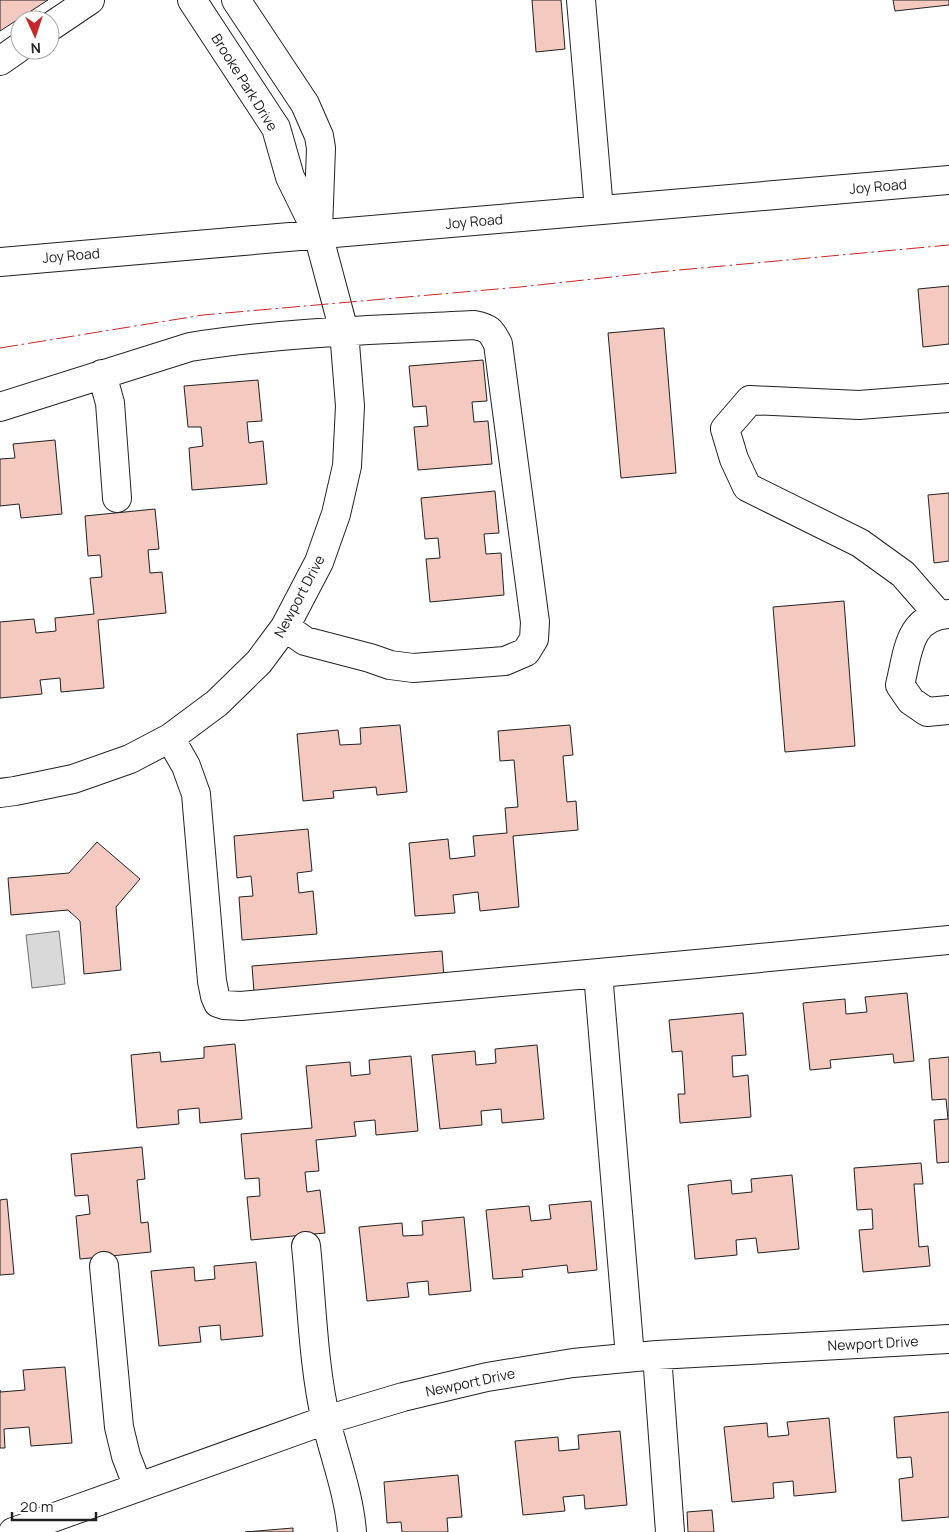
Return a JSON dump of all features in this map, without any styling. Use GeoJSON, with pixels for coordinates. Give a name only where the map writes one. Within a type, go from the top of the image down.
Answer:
{"type":"FeatureCollection","features":[{"type":"Feature","properties":{"kind":"street"},"geometry":{"type":"LineString","coordinates":[[60,20],[90,0]]}},
{"type":"Feature","properties":{"kind":"street","name":"Brooke Park Drive"},"geometry":{"type":"LineString","coordinates":[[192,0],[276,128],[290,177],[318,234]]}},
{"type":"Feature","properties":{"kind":"street"},"geometry":{"type":"LineString","coordinates":[[236,0],[304,104],[319,136],[321,148],[318,234]]}},
{"type":"Feature","properties":{"kind":"street"},"geometry":{"type":"LineString","coordinates":[[581,0],[599,210]]}},
{"type":"Feature","properties":{"kind":"street","name":"Joy Road"},"geometry":{"type":"LineString","coordinates":[[0,262],[949,180]]}},
{"type":"Feature","properties":{"kind":"street","name":"Newport Drive"},"geometry":{"type":"LineString","coordinates":[[0,793],[15,792],[74,779],[130,759],[170,738],[218,703],[259,662],[285,627],[319,562],[336,514],[346,466],[350,406],[344,331],[318,234]]}},
{"type":"Feature","properties":{"kind":"street"},"geometry":{"type":"LineString","coordinates":[[0,407],[190,347],[237,340],[344,331],[474,325],[492,331],[500,354],[535,622],[534,639],[526,652],[506,661],[413,668],[390,665],[304,641],[285,627]]}},
{"type":"Feature","properties":{"kind":"street"},"geometry":{"type":"LineString","coordinates":[[102,374],[110,403],[117,498]]}},
{"type":"Feature","properties":{"kind":"street"},"geometry":{"type":"LineString","coordinates":[[949,398],[858,405],[750,400],[726,429],[734,459],[747,487],[860,543],[903,574],[943,614],[923,621],[913,635],[900,685],[912,701],[928,712],[949,710]]}},
{"type":"Feature","properties":{"kind":"street"},"geometry":{"type":"LineString","coordinates":[[170,738],[186,766],[196,794],[212,981],[218,1003],[224,1005],[241,1006],[455,988],[598,972],[949,940]]}},
{"type":"Feature","properties":{"kind":"street"},"geometry":{"type":"LineString","coordinates":[[598,972],[630,1357]]}},
{"type":"Feature","properties":{"kind":"street"},"geometry":{"type":"LineString","coordinates":[[306,1246],[326,1420],[346,1494],[352,1532]]}},
{"type":"Feature","properties":{"kind":"street"},"geometry":{"type":"LineString","coordinates":[[104,1266],[119,1427],[126,1456],[138,1487]]}},
{"type":"Feature","properties":{"kind":"street","name":"Newport Drive"},"geometry":{"type":"LineString","coordinates":[[13,1532],[326,1420],[403,1397],[487,1378],[573,1363],[630,1357],[949,1339]]}},
{"type":"Feature","properties":{"kind":"street"},"geometry":{"type":"LineString","coordinates":[[657,1355],[670,1532]]}},
{"type":"Feature","properties":{"kind":"shaded area"},"geometry":{"type":"Polygon","coordinates":[[[59,931],[65,984],[32,988],[26,935],[59,931]]]}},
{"type":"Feature","properties":{"kind":"building"},"geometry":{"type":"Polygon","coordinates":[[[0,0],[48,0],[33,10],[10,10],[10,25],[0,31],[0,0]]]}},
{"type":"Feature","properties":{"kind":"building"},"geometry":{"type":"Polygon","coordinates":[[[532,0],[561,0],[565,49],[536,52],[532,0]]]}},
{"type":"Feature","properties":{"kind":"building"},"geometry":{"type":"Polygon","coordinates":[[[893,0],[949,0],[949,5],[895,11],[893,0]]]}},
{"type":"Feature","properties":{"kind":"building"},"geometry":{"type":"Polygon","coordinates":[[[949,286],[949,344],[923,347],[918,289],[949,286]]]}},
{"type":"Feature","properties":{"kind":"building"},"geometry":{"type":"Polygon","coordinates":[[[664,328],[676,473],[621,478],[608,333],[664,328]]]}},
{"type":"Feature","properties":{"kind":"building"},"geometry":{"type":"Polygon","coordinates":[[[483,360],[487,401],[472,402],[474,422],[488,421],[492,464],[418,470],[414,427],[428,426],[426,406],[413,407],[409,366],[483,360]]]}},
{"type":"Feature","properties":{"kind":"building"},"geometry":{"type":"Polygon","coordinates":[[[258,380],[262,421],[247,422],[249,443],[263,441],[267,484],[192,490],[189,448],[203,446],[201,427],[188,427],[184,386],[258,380]]]}},
{"type":"Feature","properties":{"kind":"building"},"geometry":{"type":"Polygon","coordinates":[[[55,440],[62,514],[21,518],[19,504],[0,506],[0,459],[15,458],[13,444],[55,440]]]}},
{"type":"Feature","properties":{"kind":"building"},"geometry":{"type":"Polygon","coordinates":[[[495,491],[499,533],[484,534],[486,554],[501,553],[504,595],[430,602],[426,559],[440,558],[438,538],[425,539],[421,498],[495,491]]]}},
{"type":"Feature","properties":{"kind":"building"},"geometry":{"type":"Polygon","coordinates":[[[949,493],[949,561],[934,563],[928,495],[949,493]]]}},
{"type":"Feature","properties":{"kind":"building"},"geometry":{"type":"Polygon","coordinates":[[[155,509],[159,549],[148,550],[150,573],[162,572],[166,613],[98,620],[104,688],[61,692],[60,678],[40,680],[42,694],[0,698],[0,622],[34,619],[36,633],[56,631],[55,618],[94,614],[90,578],[102,577],[100,555],[88,556],[85,516],[155,509]]]}},
{"type":"Feature","properties":{"kind":"building"},"geometry":{"type":"Polygon","coordinates":[[[844,601],[855,746],[785,752],[773,607],[844,601]]]}},
{"type":"Feature","properties":{"kind":"building"},"geometry":{"type":"Polygon","coordinates":[[[400,725],[407,792],[377,795],[376,787],[333,791],[334,798],[303,801],[297,734],[338,730],[340,745],[361,744],[360,728],[400,725]]]}},
{"type":"Feature","properties":{"kind":"building"},"geometry":{"type":"Polygon","coordinates":[[[570,725],[573,755],[563,756],[567,802],[576,801],[578,830],[513,836],[519,907],[480,911],[478,892],[453,895],[455,913],[415,916],[409,843],[448,839],[450,859],[475,856],[473,836],[507,833],[505,808],[518,807],[514,760],[500,761],[498,731],[570,725]]]}},
{"type":"Feature","properties":{"kind":"building"},"geometry":{"type":"Polygon","coordinates":[[[308,829],[312,871],[297,873],[299,893],[313,891],[317,934],[242,940],[239,897],[253,896],[251,876],[237,878],[234,836],[308,829]]]}},
{"type":"Feature","properties":{"kind":"building"},"geometry":{"type":"Polygon","coordinates":[[[97,842],[140,879],[116,907],[121,970],[84,974],[80,921],[68,910],[11,915],[8,878],[69,873],[97,842]]]}},
{"type":"Feature","properties":{"kind":"building"},"geometry":{"type":"Polygon","coordinates":[[[442,951],[444,977],[254,992],[252,966],[442,951]]]}},
{"type":"Feature","properties":{"kind":"building"},"geometry":{"type":"Polygon","coordinates":[[[907,993],[914,1061],[894,1063],[893,1054],[830,1060],[831,1068],[810,1070],[803,1003],[845,999],[846,1014],[867,1012],[865,997],[907,993]]]}},
{"type":"Feature","properties":{"kind":"building"},"geometry":{"type":"Polygon","coordinates":[[[743,1013],[746,1055],[732,1056],[733,1077],[748,1075],[751,1117],[680,1123],[678,1094],[685,1094],[682,1051],[672,1052],[669,1020],[743,1013]]]}},
{"type":"Feature","properties":{"kind":"building"},"geometry":{"type":"Polygon","coordinates":[[[235,1044],[242,1119],[200,1123],[199,1108],[178,1110],[179,1124],[137,1128],[131,1055],[160,1052],[161,1062],[204,1058],[204,1047],[235,1044]]]}},
{"type":"Feature","properties":{"kind":"building"},"geometry":{"type":"Polygon","coordinates":[[[537,1045],[544,1119],[502,1123],[501,1109],[481,1111],[482,1125],[440,1129],[432,1055],[475,1051],[476,1065],[496,1063],[495,1049],[537,1045]]]}},
{"type":"Feature","properties":{"kind":"building"},"geometry":{"type":"Polygon","coordinates":[[[411,1056],[418,1131],[376,1135],[375,1120],[354,1122],[356,1136],[316,1140],[319,1171],[305,1172],[307,1192],[320,1190],[325,1233],[251,1240],[247,1197],[260,1196],[259,1178],[245,1179],[241,1134],[312,1128],[306,1066],[350,1062],[351,1076],[370,1074],[369,1060],[411,1056]]]}},
{"type":"Feature","properties":{"kind":"building"},"geometry":{"type":"Polygon","coordinates":[[[949,1057],[949,1162],[937,1163],[934,1120],[948,1119],[946,1099],[932,1100],[929,1059],[949,1057]]]}},
{"type":"Feature","properties":{"kind":"building"},"geometry":{"type":"Polygon","coordinates":[[[142,1147],[145,1179],[137,1180],[141,1223],[148,1222],[151,1252],[80,1259],[76,1216],[90,1214],[88,1195],[75,1196],[71,1154],[142,1147]]]}},
{"type":"Feature","properties":{"kind":"building"},"geometry":{"type":"Polygon","coordinates":[[[921,1163],[923,1184],[914,1184],[919,1247],[928,1246],[930,1266],[863,1272],[859,1230],[873,1229],[872,1209],[857,1210],[854,1168],[921,1163]]]}},
{"type":"Feature","properties":{"kind":"building"},"geometry":{"type":"Polygon","coordinates":[[[792,1175],[799,1249],[758,1253],[756,1238],[736,1240],[737,1255],[695,1259],[688,1185],[731,1180],[732,1194],[752,1192],[751,1179],[792,1175]]]}},
{"type":"Feature","properties":{"kind":"building"},"geometry":{"type":"Polygon","coordinates":[[[7,1199],[14,1274],[0,1275],[0,1200],[7,1199]]]}},
{"type":"Feature","properties":{"kind":"building"},"geometry":{"type":"Polygon","coordinates":[[[591,1201],[597,1270],[568,1273],[567,1265],[522,1270],[523,1277],[493,1279],[486,1210],[529,1206],[531,1221],[551,1219],[549,1205],[591,1201]]]}},
{"type":"Feature","properties":{"kind":"building"},"geometry":{"type":"Polygon","coordinates":[[[464,1217],[471,1291],[429,1295],[428,1281],[407,1283],[409,1297],[367,1301],[359,1227],[402,1223],[403,1236],[423,1235],[422,1221],[464,1217]]]}},
{"type":"Feature","properties":{"kind":"building"},"geometry":{"type":"Polygon","coordinates":[[[256,1262],[263,1336],[221,1340],[220,1325],[199,1327],[201,1342],[159,1346],[151,1271],[194,1267],[195,1281],[215,1279],[214,1266],[256,1262]]]}},
{"type":"Feature","properties":{"kind":"building"},"geometry":{"type":"Polygon","coordinates":[[[65,1367],[72,1443],[31,1446],[29,1427],[4,1429],[5,1448],[0,1448],[0,1392],[25,1390],[23,1370],[65,1367]]]}},
{"type":"Feature","properties":{"kind":"building"},"geometry":{"type":"Polygon","coordinates":[[[949,1412],[949,1517],[902,1521],[899,1479],[913,1477],[911,1457],[897,1458],[894,1417],[949,1412]]]}},
{"type":"Feature","properties":{"kind":"building"},"geometry":{"type":"Polygon","coordinates":[[[829,1418],[836,1492],[794,1496],[793,1481],[773,1483],[774,1498],[732,1502],[724,1427],[767,1423],[768,1437],[789,1435],[787,1422],[829,1418]]]}},
{"type":"Feature","properties":{"kind":"building"},"geometry":{"type":"Polygon","coordinates":[[[620,1431],[627,1505],[585,1509],[584,1495],[563,1497],[565,1511],[523,1515],[515,1441],[558,1437],[559,1451],[579,1449],[578,1435],[620,1431]]]}},
{"type":"Feature","properties":{"kind":"building"},"geometry":{"type":"Polygon","coordinates":[[[458,1475],[462,1517],[447,1518],[448,1532],[402,1532],[401,1522],[387,1523],[384,1482],[458,1475]]]}},
{"type":"Feature","properties":{"kind":"building"},"geometry":{"type":"Polygon","coordinates":[[[712,1510],[714,1532],[688,1532],[687,1512],[712,1510]]]}},
{"type":"Feature","properties":{"kind":"building"},"geometry":{"type":"Polygon","coordinates":[[[293,1528],[293,1532],[245,1532],[293,1528]]]}},
{"type":"Feature","properties":{"kind":"power"},"geometry":{"type":"LineString","coordinates":[[0,348],[203,315],[520,287],[949,245]]}}]}
